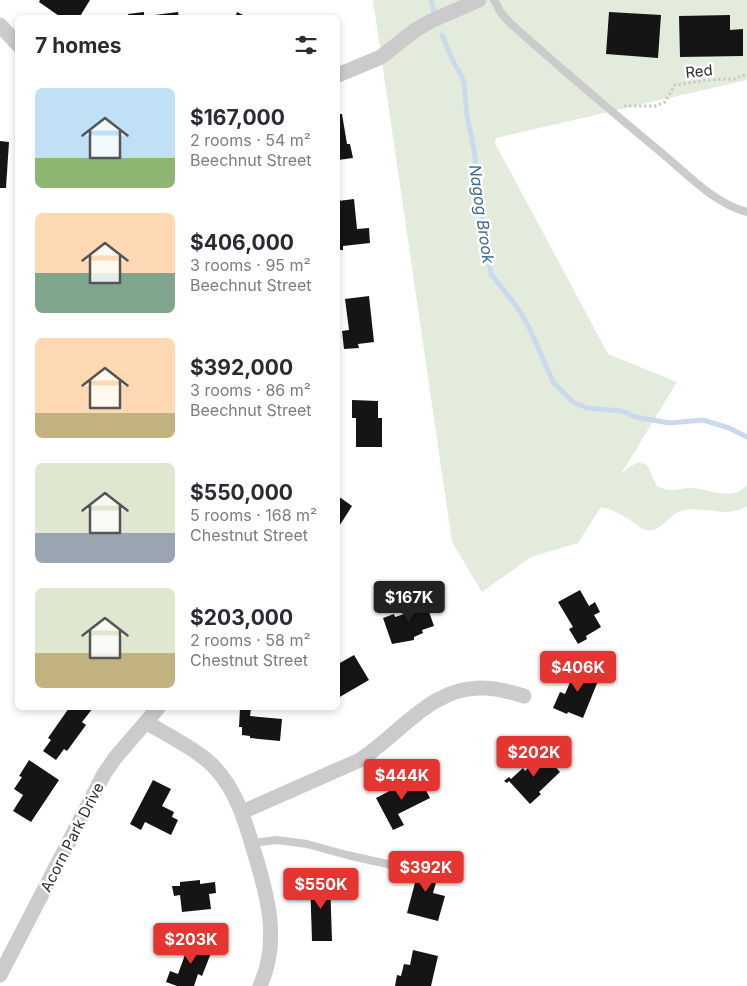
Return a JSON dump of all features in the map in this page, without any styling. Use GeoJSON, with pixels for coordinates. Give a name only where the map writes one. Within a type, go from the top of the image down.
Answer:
{"type":"FeatureCollection","features":[{"type":"Feature","properties":{"kind":"street"},"geometry":{"type":"LineString","coordinates":[[340,74],[381,57],[414,31],[431,21],[478,0]]}},
{"type":"Feature","properties":{"kind":"street"},"geometry":{"type":"LineString","coordinates":[[0,25],[15,41]]}},
{"type":"Feature","properties":{"kind":"street"},"geometry":{"type":"LineString","coordinates":[[242,812],[360,760],[418,713],[444,696],[458,691],[483,688],[497,689],[524,696]]}},
{"type":"Feature","properties":{"kind":"street","name":"Acorn Park Drive"},"geometry":{"type":"LineString","coordinates":[[0,975],[104,774],[120,752],[156,710]]}},
{"type":"Feature","properties":{"kind":"street"},"geometry":{"type":"LineString","coordinates":[[146,722],[201,756],[214,767],[225,779],[242,812],[266,890],[271,928],[269,957],[260,986]]}},
{"type":"Feature","properties":{"kind":"lane"},"geometry":{"type":"LineString","coordinates":[[494,0],[501,13],[510,23],[568,76],[705,188],[729,205],[747,212]]}},
{"type":"Feature","properties":{"kind":"lane"},"geometry":{"type":"LineString","coordinates":[[252,843],[277,840],[307,844],[410,869]]}},
{"type":"Feature","properties":{"kind":"path","name":"Red"},"geometry":{"type":"LineString","coordinates":[[604,106],[655,106],[665,102],[675,85],[708,80],[734,79],[747,74]]}},
{"type":"Feature","properties":{"kind":"green space"},"geometry":{"type":"Polygon","coordinates":[[[373,0],[747,0],[747,80],[496,138],[495,143],[608,354],[677,382],[621,474],[638,462],[647,465],[657,486],[667,490],[691,488],[727,494],[741,490],[747,485],[747,506],[730,512],[691,509],[683,511],[675,514],[654,530],[645,530],[615,511],[601,507],[578,543],[531,557],[482,592],[452,542],[373,0]]]}},
{"type":"Feature","properties":{"kind":"building"},"geometry":{"type":"Polygon","coordinates":[[[40,0],[90,0],[81,15],[58,15],[39,2],[40,0]]]}},
{"type":"Feature","properties":{"kind":"building"},"geometry":{"type":"Polygon","coordinates":[[[144,12],[144,15],[128,14],[144,12]]]}},
{"type":"Feature","properties":{"kind":"building"},"geometry":{"type":"Polygon","coordinates":[[[178,12],[178,15],[155,15],[178,12]]]}},
{"type":"Feature","properties":{"kind":"building"},"geometry":{"type":"Polygon","coordinates":[[[609,12],[661,15],[658,58],[606,54],[609,12]]]}},
{"type":"Feature","properties":{"kind":"building"},"geometry":{"type":"Polygon","coordinates":[[[730,15],[730,30],[743,29],[743,56],[680,57],[679,16],[730,15]]]}},
{"type":"Feature","properties":{"kind":"building"},"geometry":{"type":"Polygon","coordinates":[[[340,114],[342,114],[347,144],[350,144],[353,158],[340,160],[340,114]]]}},
{"type":"Feature","properties":{"kind":"building"},"geometry":{"type":"Polygon","coordinates":[[[0,141],[9,142],[6,188],[0,188],[0,141]]]}},
{"type":"Feature","properties":{"kind":"building"},"geometry":{"type":"Polygon","coordinates":[[[354,199],[357,229],[369,228],[370,243],[343,246],[343,250],[340,250],[340,201],[354,199]]]}},
{"type":"Feature","properties":{"kind":"building"},"geometry":{"type":"Polygon","coordinates":[[[369,296],[374,342],[358,344],[359,348],[344,349],[342,331],[349,330],[345,299],[369,296]]]}},
{"type":"Feature","properties":{"kind":"building"},"geometry":{"type":"Polygon","coordinates":[[[352,400],[378,401],[378,418],[382,418],[382,447],[356,447],[356,418],[352,418],[352,400]]]}},
{"type":"Feature","properties":{"kind":"building"},"geometry":{"type":"Polygon","coordinates":[[[340,497],[352,506],[340,525],[340,497]]]}},
{"type":"Feature","properties":{"kind":"building"},"geometry":{"type":"Polygon","coordinates":[[[580,590],[589,606],[595,602],[600,612],[594,615],[601,627],[586,636],[587,639],[578,644],[569,629],[573,627],[558,602],[580,590]]]}},
{"type":"Feature","properties":{"kind":"building"},"geometry":{"type":"Polygon","coordinates":[[[422,599],[424,607],[427,606],[434,626],[422,630],[423,633],[414,637],[414,640],[392,644],[383,618],[394,614],[395,617],[404,614],[403,611],[411,608],[409,604],[422,599]]]}},
{"type":"Feature","properties":{"kind":"building"},"geometry":{"type":"Polygon","coordinates":[[[354,655],[369,680],[340,697],[340,663],[354,655]]]}},
{"type":"Feature","properties":{"kind":"building"},"geometry":{"type":"Polygon","coordinates":[[[577,666],[600,676],[583,718],[553,708],[560,692],[565,694],[577,666]]]}},
{"type":"Feature","properties":{"kind":"building"},"geometry":{"type":"Polygon","coordinates":[[[68,710],[91,710],[82,722],[86,725],[67,751],[64,749],[56,760],[43,751],[51,740],[48,738],[68,710]]]}},
{"type":"Feature","properties":{"kind":"building"},"geometry":{"type":"Polygon","coordinates":[[[240,710],[251,710],[250,716],[282,719],[280,741],[250,738],[250,736],[242,735],[242,727],[239,727],[240,710]]]}},
{"type":"Feature","properties":{"kind":"building"},"geometry":{"type":"Polygon","coordinates":[[[543,753],[560,772],[539,792],[541,794],[530,804],[509,781],[507,783],[504,781],[509,777],[511,779],[523,768],[525,771],[543,753]]]}},
{"type":"Feature","properties":{"kind":"building"},"geometry":{"type":"Polygon","coordinates":[[[29,760],[59,780],[31,822],[13,811],[23,795],[14,789],[22,777],[19,776],[29,760]]]}},
{"type":"Feature","properties":{"kind":"building"},"geometry":{"type":"Polygon","coordinates":[[[420,779],[430,798],[398,814],[404,825],[393,830],[376,798],[405,783],[407,786],[420,779]]]}},
{"type":"Feature","properties":{"kind":"building"},"geometry":{"type":"Polygon","coordinates":[[[153,780],[171,789],[162,806],[174,812],[172,817],[178,820],[171,835],[145,822],[141,830],[130,824],[153,780]]]}},
{"type":"Feature","properties":{"kind":"building"},"geometry":{"type":"Polygon","coordinates":[[[421,860],[441,865],[433,893],[445,896],[438,921],[407,913],[421,860]]]}},
{"type":"Feature","properties":{"kind":"building"},"geometry":{"type":"Polygon","coordinates":[[[200,880],[200,884],[215,882],[216,893],[209,894],[211,909],[182,912],[180,895],[174,896],[172,886],[180,886],[180,882],[200,880]]]}},
{"type":"Feature","properties":{"kind":"building"},"geometry":{"type":"Polygon","coordinates":[[[310,880],[330,880],[332,941],[312,941],[310,880]]]}},
{"type":"Feature","properties":{"kind":"building"},"geometry":{"type":"Polygon","coordinates":[[[187,939],[213,948],[202,976],[198,974],[194,986],[177,986],[166,982],[170,971],[178,974],[186,952],[183,951],[187,939]]]}},
{"type":"Feature","properties":{"kind":"building"},"geometry":{"type":"Polygon","coordinates":[[[413,950],[438,956],[431,986],[395,986],[397,975],[401,976],[404,964],[410,965],[413,950]]]}},
{"type":"Feature","properties":{"kind":"waterway","name":"Nagog Brook"},"geometry":{"type":"LineString","coordinates":[[431,0],[434,11]]}},
{"type":"Feature","properties":{"kind":"waterway","name":"Nagog Brook"},"geometry":{"type":"LineString","coordinates":[[442,35],[464,84],[467,116],[474,150],[485,242],[491,274],[517,307],[528,325],[553,382],[573,402],[587,408],[622,411],[636,417],[669,423],[703,420],[729,428],[747,437]]}}]}
